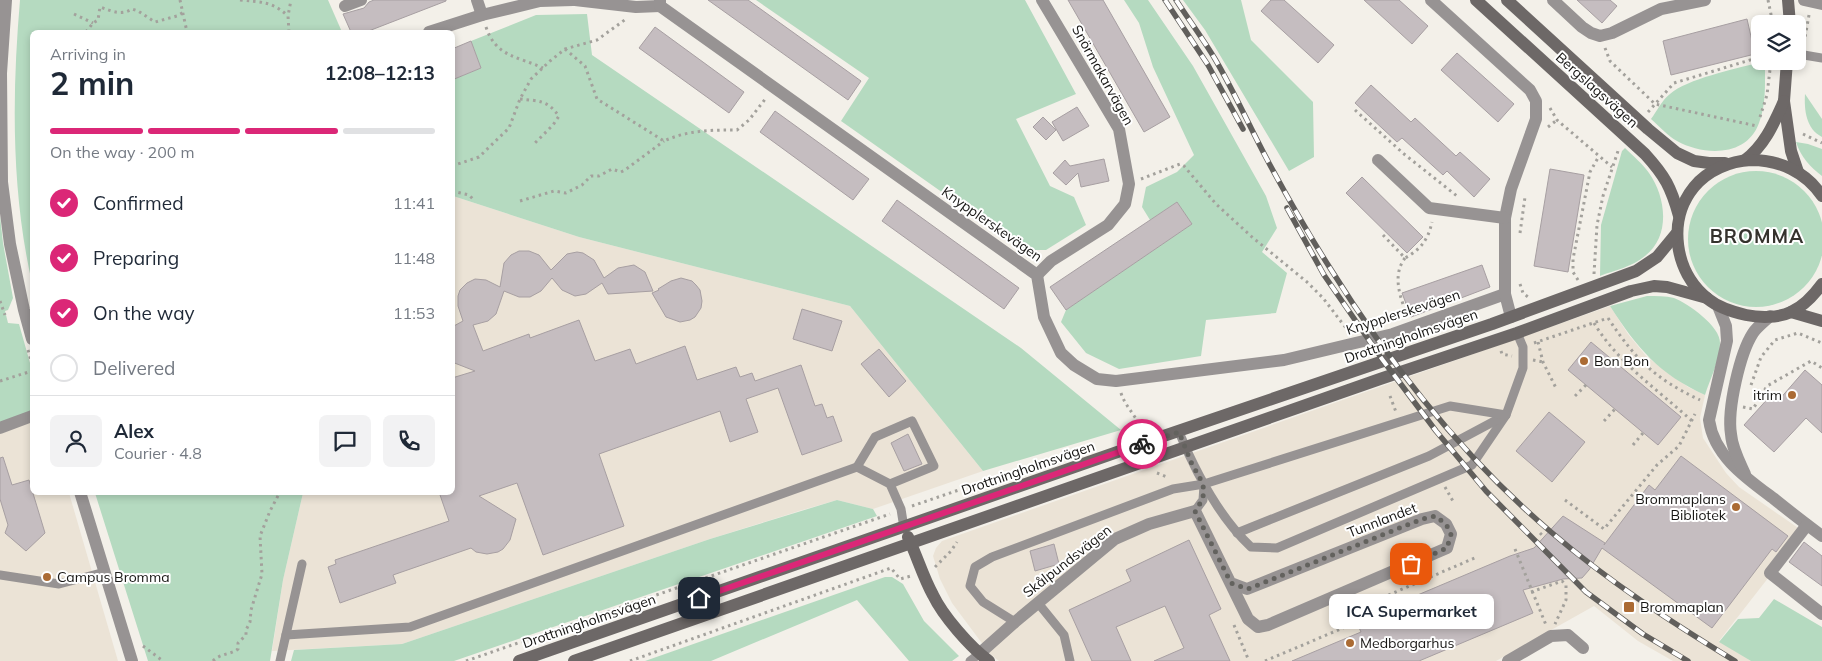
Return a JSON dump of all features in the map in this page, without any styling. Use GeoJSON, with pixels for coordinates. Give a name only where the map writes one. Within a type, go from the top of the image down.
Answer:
{"type":"FeatureCollection","features":[{"type":"Feature","properties":{"kind":"main road","name":"Bergslagsvägen"},"geometry":{"type":"LineString","coordinates":[[1476,0],[1645,154],[1660,170],[1669,184],[1679,216]]}},
{"type":"Feature","properties":{"kind":"main road","name":"Bergslagsvägen"},"geometry":{"type":"LineString","coordinates":[[1507,0],[1648,130],[1677,153],[1694,160],[1709,163],[1730,163]]}},
{"type":"Feature","properties":{"kind":"main road"},"geometry":{"type":"LineString","coordinates":[[1788,0],[1789,15]]}},
{"type":"Feature","properties":{"kind":"main road"},"geometry":{"type":"LineString","coordinates":[[1786,70],[1784,101],[1791,151],[1798,172]]}},
{"type":"Feature","properties":{"kind":"main road"},"geometry":{"type":"LineString","coordinates":[[1745,160],[1757,151],[1772,129],[1784,101]]}},
{"type":"Feature","properties":{"kind":"main road"},"geometry":{"type":"LineString","coordinates":[[1821,194],[1807,178],[1798,172],[1772,162],[1745,160],[1730,163],[1708,173],[1689,193],[1679,216],[1676,234],[1683,264],[1692,282],[1707,298],[1718,306],[1736,313],[1756,317],[1791,312],[1812,296],[1822,284]]}},
{"type":"Feature","properties":{"kind":"main road","name":"Drottningholmsvägen"},"geometry":{"type":"LineString","coordinates":[[518,661],[1511,317],[1636,271],[1657,257],[1676,234]]}},
{"type":"Feature","properties":{"kind":"main road"},"geometry":{"type":"LineString","coordinates":[[574,661],[1602,301],[1654,286],[1667,287],[1707,298]]}},
{"type":"Feature","properties":{"kind":"main road"},"geometry":{"type":"LineString","coordinates":[[1791,312],[1822,321]]}},
{"type":"Feature","properties":{"kind":"main road"},"geometry":{"type":"LineString","coordinates":[[1511,317],[1517,332]]}},
{"type":"Feature","properties":{"kind":"main road"},"geometry":{"type":"LineString","coordinates":[[904,528],[932,595],[979,659]]}},
{"type":"Feature","properties":{"kind":"street"},"geometry":{"type":"LineString","coordinates":[[6,0],[0,73],[2,182],[10,244],[30,331]]}},
{"type":"Feature","properties":{"kind":"street"},"geometry":{"type":"LineString","coordinates":[[345,6],[361,0]]}},
{"type":"Feature","properties":{"kind":"street"},"geometry":{"type":"LineString","coordinates":[[477,0],[482,14]]}},
{"type":"Feature","properties":{"kind":"street"},"geometry":{"type":"LineString","coordinates":[[434,30],[482,14],[540,1],[574,0],[636,7],[660,3]]}},
{"type":"Feature","properties":{"kind":"street","name":"Snörmakarvägen"},"geometry":{"type":"LineString","coordinates":[[1037,275],[1051,260],[1108,225],[1125,204],[1129,184],[1118,128],[1042,0]]}},
{"type":"Feature","properties":{"kind":"street"},"geometry":{"type":"LineString","coordinates":[[1431,0],[1530,90],[1536,101],[1536,119],[1511,189],[1505,218],[1505,294],[1511,317]]}},
{"type":"Feature","properties":{"kind":"street"},"geometry":{"type":"LineString","coordinates":[[1553,0],[1582,27],[1590,33],[1600,36],[1661,9],[1705,0]]}},
{"type":"Feature","properties":{"kind":"street"},"geometry":{"type":"LineString","coordinates":[[1804,0],[1822,4]]}},
{"type":"Feature","properties":{"kind":"street","name":"Knypplerskevägen"},"geometry":{"type":"LineString","coordinates":[[660,3],[1037,275],[1044,317],[1061,353],[1074,365],[1097,379],[1116,381],[1284,360],[1393,334],[1505,294]]}},
{"type":"Feature","properties":{"kind":"street"},"geometry":{"type":"LineString","coordinates":[[1378,160],[1429,208],[1505,218]]}},
{"type":"Feature","properties":{"kind":"street"},"geometry":{"type":"LineString","coordinates":[[1718,306],[1726,326],[1727,342],[1707,402],[1710,431],[1720,449],[1733,466],[1822,536]]}},
{"type":"Feature","properties":{"kind":"street"},"geometry":{"type":"LineString","coordinates":[[1747,478],[1733,446],[1730,433],[1737,407],[1745,348],[1754,331],[1770,316]]}},
{"type":"Feature","properties":{"kind":"street"},"geometry":{"type":"LineString","coordinates":[[0,428],[30,417]]}},
{"type":"Feature","properties":{"kind":"street"},"geometry":{"type":"LineString","coordinates":[[81,495],[132,661]]}},
{"type":"Feature","properties":{"kind":"street"},"geometry":{"type":"LineString","coordinates":[[1195,511],[1231,583]]}},
{"type":"Feature","properties":{"kind":"street","name":"Skålpundsvägen"},"geometry":{"type":"LineString","coordinates":[[979,659],[1015,622],[1116,539],[1149,524],[1195,511]]}},
{"type":"Feature","properties":{"kind":"street","name":"Tunnlandet"},"geometry":{"type":"LineString","coordinates":[[1435,516],[1446,524],[1451,534],[1447,548],[1268,625],[1258,626],[1248,619],[1231,583],[1248,589],[1422,519],[1435,516]]}},
{"type":"Feature","properties":{"kind":"street"},"geometry":{"type":"LineString","coordinates":[[1807,525],[1770,573],[1822,614]]}},
{"type":"Feature","properties":{"kind":"street"},"geometry":{"type":"LineString","coordinates":[[1508,661],[1551,636],[1568,635],[1583,648]]}},
{"type":"Feature","properties":{"kind":"lane"},"geometry":{"type":"LineString","coordinates":[[1806,55],[1822,58]]}},
{"type":"Feature","properties":{"kind":"lane"},"geometry":{"type":"LineString","coordinates":[[1179,432],[1190,460],[1237,533],[1251,547],[1277,548],[1472,465],[1506,415],[1523,368],[1523,347],[1517,332]]}},
{"type":"Feature","properties":{"kind":"lane"},"geometry":{"type":"LineString","coordinates":[[1015,622],[983,602],[970,586],[975,567],[992,557],[1173,489],[1204,484],[1450,406],[1506,415]]}},
{"type":"Feature","properties":{"kind":"lane"},"geometry":{"type":"LineString","coordinates":[[1237,533],[1429,456],[1506,415]]}},
{"type":"Feature","properties":{"kind":"lane"},"geometry":{"type":"LineString","coordinates":[[286,635],[410,627],[857,467],[875,438],[912,421],[934,466],[890,484]]}},
{"type":"Feature","properties":{"kind":"lane"},"geometry":{"type":"LineString","coordinates":[[857,467],[890,484],[901,509],[904,528]]}},
{"type":"Feature","properties":{"kind":"lane"},"geometry":{"type":"LineString","coordinates":[[1195,511],[1204,500],[1204,484]]}},
{"type":"Feature","properties":{"kind":"lane"},"geometry":{"type":"LineString","coordinates":[[280,661],[302,564]]}},
{"type":"Feature","properties":{"kind":"lane"},"geometry":{"type":"LineString","coordinates":[[0,574],[59,584],[105,572]]}},
{"type":"Feature","properties":{"kind":"lane"},"geometry":{"type":"LineString","coordinates":[[1038,603],[1064,635],[1070,661]]}},
{"type":"Feature","properties":{"kind":"path"},"geometry":{"type":"LineString","coordinates":[[180,0],[184,12],[186,30]]}},
{"type":"Feature","properties":{"kind":"path"},"geometry":{"type":"LineString","coordinates":[[240,0],[264,2],[278,7],[288,16]]}},
{"type":"Feature","properties":{"kind":"path"},"geometry":{"type":"LineString","coordinates":[[289,30],[288,16],[291,0]]}},
{"type":"Feature","properties":{"kind":"path"},"geometry":{"type":"LineString","coordinates":[[1768,0],[1771,15]]}},
{"type":"Feature","properties":{"kind":"path"},"geometry":{"type":"LineString","coordinates":[[455,165],[479,157],[509,128],[520,99],[531,79],[543,68],[565,49],[597,40],[624,21],[636,7]]}},
{"type":"Feature","properties":{"kind":"path"},"geometry":{"type":"LineString","coordinates":[[88,30],[98,20],[100,8],[119,13],[127,13],[132,10],[138,11],[155,22],[184,12]]}},
{"type":"Feature","properties":{"kind":"path"},"geometry":{"type":"LineString","coordinates":[[74,14],[92,24]]}},
{"type":"Feature","properties":{"kind":"path"},"geometry":{"type":"LineString","coordinates":[[482,14],[491,40],[507,55],[543,68]]}},
{"type":"Feature","properties":{"kind":"path"},"geometry":{"type":"LineString","coordinates":[[1600,36],[1610,61],[1655,104],[1755,126],[1759,120],[1767,95],[1770,70]]}},
{"type":"Feature","properties":{"kind":"path"},"geometry":{"type":"LineString","coordinates":[[565,49],[585,66],[597,99],[664,141]]}},
{"type":"Feature","properties":{"kind":"path"},"geometry":{"type":"LineString","coordinates":[[1655,104],[1674,83],[1751,60]]}},
{"type":"Feature","properties":{"kind":"path"},"geometry":{"type":"LineString","coordinates":[[520,200],[554,192],[566,193],[582,185],[591,176],[599,176],[612,169],[621,172],[664,141],[675,136],[705,130],[737,130],[750,120],[774,87]]}},
{"type":"Feature","properties":{"kind":"path"},"geometry":{"type":"LineString","coordinates":[[520,99],[545,102],[559,116],[534,144]]}},
{"type":"Feature","properties":{"kind":"path"},"geometry":{"type":"LineString","coordinates":[[1356,110],[1454,196],[1462,198]]}},
{"type":"Feature","properties":{"kind":"path"},"geometry":{"type":"LineString","coordinates":[[1805,135],[1822,143]]}},
{"type":"Feature","properties":{"kind":"path"},"geometry":{"type":"LineString","coordinates":[[1573,272],[1585,193],[1590,172],[1599,156]]}},
{"type":"Feature","properties":{"kind":"path"},"geometry":{"type":"LineString","coordinates":[[1147,177],[1180,164],[1184,166],[1216,204],[1323,298],[1348,328],[1355,344]]}},
{"type":"Feature","properties":{"kind":"path"},"geometry":{"type":"LineString","coordinates":[[1594,277],[1597,225],[1612,167]]}},
{"type":"Feature","properties":{"kind":"path"},"geometry":{"type":"LineString","coordinates":[[455,192],[469,195],[475,201]]}},
{"type":"Feature","properties":{"kind":"path"},"geometry":{"type":"LineString","coordinates":[[1520,239],[1523,212]]}},
{"type":"Feature","properties":{"kind":"path"},"geometry":{"type":"LineString","coordinates":[[1409,320],[1400,295],[1398,272],[1405,258],[1422,246],[1429,236],[1434,218]]}},
{"type":"Feature","properties":{"kind":"path"},"geometry":{"type":"LineString","coordinates":[[1383,235],[1405,258]]}},
{"type":"Feature","properties":{"kind":"path"},"geometry":{"type":"LineString","coordinates":[[1520,282],[1523,293],[1529,299]]}},
{"type":"Feature","properties":{"kind":"path"},"geometry":{"type":"LineString","coordinates":[[0,301],[5,315]]}},
{"type":"Feature","properties":{"kind":"path"},"geometry":{"type":"LineString","coordinates":[[1565,500],[1604,529],[1657,465],[1678,446],[1692,421],[1707,402],[1684,392],[1652,372],[1626,345],[1608,318],[1602,301]]}},
{"type":"Feature","properties":{"kind":"path"},"geometry":{"type":"LineString","coordinates":[[1594,323],[1605,341],[1620,358],[1692,421]]}},
{"type":"Feature","properties":{"kind":"path"},"geometry":{"type":"LineString","coordinates":[[1749,390],[1761,357],[1775,340],[1798,332],[1822,343]]}},
{"type":"Feature","properties":{"kind":"path"},"geometry":{"type":"LineString","coordinates":[[1538,342],[1543,362],[1558,390]]}},
{"type":"Feature","properties":{"kind":"path"},"geometry":{"type":"LineString","coordinates":[[1737,407],[1753,409],[1767,386],[1811,362],[1822,368]]}},
{"type":"Feature","properties":{"kind":"path"},"geometry":{"type":"LineString","coordinates":[[0,381],[30,372]]}},
{"type":"Feature","properties":{"kind":"path"},"geometry":{"type":"LineString","coordinates":[[1116,381],[1125,404],[1136,416],[1140,427]]}},
{"type":"Feature","properties":{"kind":"path"},"geometry":{"type":"LineString","coordinates":[[1575,396],[1586,385]]}},
{"type":"Feature","properties":{"kind":"path"},"geometry":{"type":"LineString","coordinates":[[1737,407],[1746,399]]}},
{"type":"Feature","properties":{"kind":"path"},"geometry":{"type":"LineString","coordinates":[[1604,421],[1615,409]]}},
{"type":"Feature","properties":{"kind":"path"},"geometry":{"type":"LineString","coordinates":[[1633,445],[1643,433]]}},
{"type":"Feature","properties":{"kind":"path"},"geometry":{"type":"LineString","coordinates":[[1157,473],[1167,477]]}},
{"type":"Feature","properties":{"kind":"path"},"geometry":{"type":"LineString","coordinates":[[1441,478],[1454,504]]}},
{"type":"Feature","properties":{"kind":"path"},"geometry":{"type":"LineString","coordinates":[[213,661],[218,656],[232,653],[238,649],[238,642],[246,635],[251,610],[262,574],[260,536],[278,495]]}},
{"type":"Feature","properties":{"kind":"path"},"geometry":{"type":"LineString","coordinates":[[1516,550],[1531,592],[1551,636]]}},
{"type":"Feature","properties":{"kind":"path"},"geometry":{"type":"LineString","coordinates":[[630,661],[891,568],[900,579],[924,572],[936,566],[951,551]]}},
{"type":"Feature","properties":{"kind":"path"},"geometry":{"type":"LineString","coordinates":[[1265,661],[1343,628],[1356,609],[1477,557]]}},
{"type":"Feature","properties":{"kind":"path"},"geometry":{"type":"LineString","coordinates":[[1531,592],[1562,581],[1566,585],[1566,600],[1551,636]]}},
{"type":"Feature","properties":{"kind":"path"},"geometry":{"type":"LineString","coordinates":[[143,646],[163,661]]}},
{"type":"Feature","properties":{"kind":"shaded area"},"geometry":{"type":"Polygon","coordinates":[[[455,197],[579,237],[850,306],[983,471],[873,509],[837,500],[799,511],[710,539],[402,644],[272,651],[283,580],[303,495],[455,495],[455,197]]]}},
{"type":"Feature","properties":{"kind":"shaded area"},"geometry":{"type":"Polygon","coordinates":[[[1610,306],[1628,334],[1647,357],[1688,387],[1705,395],[1700,418],[1703,438],[1726,473],[1739,487],[1804,532],[1719,641],[1751,661],[1673,661],[1638,641],[1594,606],[1496,661],[999,661],[990,654],[952,603],[940,579],[933,556],[936,548],[942,541],[1610,306]]]}},
{"type":"Feature","properties":{"kind":"shaded area","name":"Campus Bromma"},"geometry":{"type":"Polygon","coordinates":[[[30,415],[30,495],[70,495],[118,661],[0,661],[0,423],[30,415]]]}},
{"type":"Feature","properties":{"kind":"green space"},"geometry":{"type":"Polygon","coordinates":[[[20,0],[328,0],[341,30],[30,30],[30,273],[20,213],[15,142],[17,35],[20,0]]]}},
{"type":"Feature","properties":{"kind":"green space"},"geometry":{"type":"Polygon","coordinates":[[[756,0],[1025,0],[1076,94],[1016,119],[1050,186],[1074,197],[1086,225],[1046,250],[1024,250],[841,121],[869,78],[756,0]]]}},
{"type":"Feature","properties":{"kind":"green space"},"geometry":{"type":"Polygon","coordinates":[[[1124,0],[1148,0],[1193,66],[1266,196],[1277,228],[1262,252],[1287,273],[1276,313],[1206,320],[1201,356],[1119,369],[1086,353],[1061,322],[1066,310],[1192,224],[1177,202],[1150,220],[1142,207],[1146,187],[1177,172],[1194,155],[1153,67],[1139,23],[1124,0]]]}},
{"type":"Feature","properties":{"kind":"green space"},"geometry":{"type":"Polygon","coordinates":[[[1183,0],[1241,0],[1251,40],[1313,102],[1314,157],[1289,171],[1205,30],[1183,0]]]}},
{"type":"Feature","properties":{"kind":"green space"},"geometry":{"type":"Polygon","coordinates":[[[587,14],[592,55],[1021,348],[1121,430],[983,471],[850,306],[579,237],[455,197],[455,79],[481,68],[471,41],[536,15],[587,14]]]}},
{"type":"Feature","properties":{"kind":"green space"},"geometry":{"type":"Polygon","coordinates":[[[1751,65],[1751,70],[1765,70],[1765,95],[1759,123],[1753,134],[1735,148],[1712,151],[1688,146],[1667,134],[1651,119],[1664,99],[1670,94],[1688,84],[1712,75],[1751,65]]]}},
{"type":"Feature","properties":{"kind":"green space"},"geometry":{"type":"Polygon","coordinates":[[[1805,94],[1822,119],[1822,137],[1812,129],[1807,119],[1805,94]]]}},
{"type":"Feature","properties":{"kind":"green space"},"geometry":{"type":"Polygon","coordinates":[[[1796,142],[1822,149],[1822,176],[1806,161],[1796,142]]]}},
{"type":"Feature","properties":{"kind":"green space"},"geometry":{"type":"Polygon","coordinates":[[[1625,148],[1644,166],[1655,183],[1662,205],[1662,227],[1659,238],[1653,248],[1640,260],[1600,276],[1601,225],[1622,151],[1625,148]]]}},
{"type":"Feature","properties":{"kind":"green space"},"geometry":{"type":"Polygon","coordinates":[[[1756,171],[1782,176],[1804,191],[1819,213],[1823,226],[1823,252],[1819,265],[1804,287],[1782,302],[1756,307],[1730,302],[1708,287],[1693,265],[1688,239],[1693,213],[1708,191],[1730,176],[1756,171]]]}},
{"type":"Feature","properties":{"kind":"green space"},"geometry":{"type":"Polygon","coordinates":[[[0,216],[13,298],[8,310],[5,311],[8,323],[19,324],[30,363],[30,415],[0,423],[0,216]]]}},
{"type":"Feature","properties":{"kind":"green space"},"geometry":{"type":"Polygon","coordinates":[[[1647,296],[1668,297],[1680,301],[1703,316],[1715,330],[1719,337],[1720,349],[1705,395],[1675,378],[1650,358],[1630,335],[1610,306],[1647,296]]]}},
{"type":"Feature","properties":{"kind":"green space"},"geometry":{"type":"Polygon","coordinates":[[[96,495],[303,495],[283,580],[270,661],[148,661],[96,495]]]}},
{"type":"Feature","properties":{"kind":"green space"},"geometry":{"type":"Polygon","coordinates":[[[837,500],[873,509],[877,516],[454,661],[291,661],[294,650],[402,644],[710,539],[837,500]]]}},
{"type":"Feature","properties":{"kind":"green space"},"geometry":{"type":"Polygon","coordinates":[[[885,577],[892,577],[903,584],[924,621],[959,656],[952,661],[909,661],[857,600],[711,661],[645,661],[885,577]]]}},
{"type":"Feature","properties":{"kind":"green space"},"geometry":{"type":"Polygon","coordinates":[[[1774,599],[1822,627],[1822,661],[1751,661],[1719,642],[1738,619],[1759,618],[1774,599]]]}},
{"type":"Feature","properties":{"kind":"building"},"geometry":{"type":"Polygon","coordinates":[[[374,0],[446,0],[371,30],[350,30],[343,14],[364,8],[369,2],[374,0]]]}},
{"type":"Feature","properties":{"kind":"building"},"geometry":{"type":"Polygon","coordinates":[[[708,0],[748,0],[861,81],[848,100],[708,0]]]}},
{"type":"Feature","properties":{"kind":"building"},"geometry":{"type":"Polygon","coordinates":[[[1068,0],[1103,0],[1170,117],[1144,132],[1068,0]]]}},
{"type":"Feature","properties":{"kind":"building"},"geometry":{"type":"Polygon","coordinates":[[[1271,0],[1284,0],[1334,45],[1318,63],[1261,11],[1271,0]]]}},
{"type":"Feature","properties":{"kind":"building"},"geometry":{"type":"Polygon","coordinates":[[[1364,0],[1399,0],[1428,26],[1412,44],[1364,0]]]}},
{"type":"Feature","properties":{"kind":"building"},"geometry":{"type":"Polygon","coordinates":[[[1577,0],[1610,0],[1617,6],[1602,23],[1577,0]]]}},
{"type":"Feature","properties":{"kind":"building"},"geometry":{"type":"Polygon","coordinates":[[[1747,19],[1751,36],[1751,55],[1671,75],[1663,41],[1747,19]]]}},
{"type":"Feature","properties":{"kind":"building"},"geometry":{"type":"Polygon","coordinates":[[[655,27],[744,92],[729,113],[639,48],[655,27]]]}},
{"type":"Feature","properties":{"kind":"building"},"geometry":{"type":"Polygon","coordinates":[[[471,41],[481,68],[455,79],[455,48],[471,41]]]}},
{"type":"Feature","properties":{"kind":"building"},"geometry":{"type":"Polygon","coordinates":[[[1457,53],[1514,104],[1498,122],[1441,70],[1457,53]]]}},
{"type":"Feature","properties":{"kind":"building"},"geometry":{"type":"Polygon","coordinates":[[[1371,85],[1411,122],[1415,118],[1456,156],[1460,152],[1490,179],[1474,197],[1447,171],[1443,175],[1402,138],[1397,142],[1355,103],[1371,85]]]}},
{"type":"Feature","properties":{"kind":"building"},"geometry":{"type":"Polygon","coordinates":[[[1077,107],[1089,126],[1063,141],[1052,122],[1077,107]]]}},
{"type":"Feature","properties":{"kind":"building"},"geometry":{"type":"Polygon","coordinates":[[[775,111],[869,179],[853,200],[760,132],[775,111]]]}},
{"type":"Feature","properties":{"kind":"building"},"geometry":{"type":"Polygon","coordinates":[[[1043,117],[1056,130],[1046,140],[1033,127],[1043,117]]]}},
{"type":"Feature","properties":{"kind":"building"},"geometry":{"type":"Polygon","coordinates":[[[1104,159],[1109,181],[1081,187],[1078,173],[1066,185],[1053,173],[1065,160],[1070,166],[1104,159]]]}},
{"type":"Feature","properties":{"kind":"building"},"geometry":{"type":"Polygon","coordinates":[[[1550,169],[1584,175],[1568,272],[1534,266],[1550,169]]]}},
{"type":"Feature","properties":{"kind":"building"},"geometry":{"type":"Polygon","coordinates":[[[1362,177],[1423,237],[1407,253],[1346,193],[1362,177]]]}},
{"type":"Feature","properties":{"kind":"building"},"geometry":{"type":"Polygon","coordinates":[[[897,200],[1019,288],[1004,309],[882,221],[897,200]]]}},
{"type":"Feature","properties":{"kind":"building"},"geometry":{"type":"Polygon","coordinates":[[[1177,202],[1192,224],[1066,310],[1050,287],[1177,202]]]}},
{"type":"Feature","properties":{"kind":"building"},"geometry":{"type":"Polygon","coordinates":[[[519,251],[529,251],[539,255],[551,270],[567,254],[583,253],[594,260],[604,278],[618,268],[634,265],[645,272],[653,291],[608,294],[602,283],[586,294],[575,296],[562,290],[552,278],[541,291],[530,297],[519,297],[504,291],[496,314],[488,321],[473,325],[483,351],[529,334],[530,338],[579,320],[595,361],[630,349],[636,364],[685,346],[697,380],[736,367],[740,377],[752,373],[755,381],[801,365],[815,406],[822,404],[827,418],[833,416],[842,441],[802,455],[778,388],[746,399],[758,432],[730,442],[720,411],[599,454],[624,526],[543,555],[517,483],[479,496],[516,519],[510,540],[503,549],[487,554],[476,552],[471,548],[393,575],[396,583],[340,603],[328,567],[336,564],[335,560],[449,521],[440,495],[455,495],[455,377],[475,371],[455,363],[455,325],[463,321],[458,306],[458,296],[460,290],[467,283],[475,279],[486,280],[500,287],[504,263],[511,255],[519,251]]]}},
{"type":"Feature","properties":{"kind":"building"},"geometry":{"type":"Polygon","coordinates":[[[1482,265],[1490,287],[1411,317],[1402,293],[1482,265]]]}},
{"type":"Feature","properties":{"kind":"building"},"geometry":{"type":"Polygon","coordinates":[[[681,278],[692,281],[696,285],[700,290],[702,301],[701,308],[695,317],[680,322],[666,317],[652,293],[671,281],[681,278]]]}},
{"type":"Feature","properties":{"kind":"building"},"geometry":{"type":"Polygon","coordinates":[[[802,309],[842,321],[832,351],[793,339],[802,309]]]}},
{"type":"Feature","properties":{"kind":"building"},"geometry":{"type":"Polygon","coordinates":[[[1591,342],[1681,417],[1658,445],[1568,370],[1591,342]]]}},
{"type":"Feature","properties":{"kind":"building"},"geometry":{"type":"Polygon","coordinates":[[[879,349],[906,381],[889,397],[861,364],[879,349]]]}},
{"type":"Feature","properties":{"kind":"building"},"geometry":{"type":"Polygon","coordinates":[[[1805,370],[1822,385],[1822,433],[1806,418],[1774,452],[1744,425],[1771,395],[1778,401],[1805,370]]]}},
{"type":"Feature","properties":{"kind":"building"},"geometry":{"type":"Polygon","coordinates":[[[1549,412],[1585,442],[1552,482],[1516,451],[1549,412]]]}},
{"type":"Feature","properties":{"kind":"building"},"geometry":{"type":"Polygon","coordinates":[[[908,434],[922,464],[904,471],[891,443],[908,434]]]}},
{"type":"Feature","properties":{"kind":"building"},"geometry":{"type":"Polygon","coordinates":[[[1681,456],[1788,536],[1776,552],[1772,549],[1712,628],[1602,548],[1582,578],[1563,579],[1523,590],[1533,613],[1419,661],[1292,661],[1361,632],[1356,621],[1510,556],[1534,548],[1563,516],[1605,543],[1604,545],[1649,485],[1655,490],[1681,456]]]}},
{"type":"Feature","properties":{"kind":"building"},"geometry":{"type":"Polygon","coordinates":[[[3,457],[12,485],[29,480],[30,495],[34,495],[45,533],[26,551],[5,533],[8,525],[0,499],[0,458],[3,457]]]}},
{"type":"Feature","properties":{"kind":"building"},"geometry":{"type":"Polygon","coordinates":[[[1189,540],[1221,609],[1209,615],[1230,661],[1154,661],[1184,648],[1165,606],[1116,627],[1131,661],[1092,661],[1069,610],[1131,581],[1126,570],[1189,540]]]}},
{"type":"Feature","properties":{"kind":"building"},"geometry":{"type":"Polygon","coordinates":[[[1804,542],[1822,556],[1822,586],[1789,562],[1804,542]]]}},
{"type":"Feature","properties":{"kind":"building"},"geometry":{"type":"Polygon","coordinates":[[[1054,544],[1059,564],[1035,571],[1030,551],[1054,544]]]}},
{"type":"Feature","properties":{"kind":"railway"},"geometry":{"type":"LineString","coordinates":[[1165,0],[1208,65],[1243,129]]}},
{"type":"Feature","properties":{"kind":"railway"},"geometry":{"type":"LineString","coordinates":[[1176,0],[1215,59],[1270,165],[1322,256],[1353,304],[1431,409],[1459,442],[1519,504],[1551,532],[1640,600],[1735,661]]}},
{"type":"Feature","properties":{"kind":"railway"},"geometry":{"type":"LineString","coordinates":[[1287,208],[1324,275],[1382,359],[1436,431],[1486,491],[1586,592],[1643,634],[1688,661]]}},
{"type":"Feature","properties":{"kind":"way so far"},"geometry":{"type":"LineString","coordinates":[[1142,444],[1179,432],[1190,460],[1204,484],[1204,500],[1195,511],[1231,583],[1248,589],[1422,519],[1435,516],[1446,524],[1451,534],[1447,548],[1411,564]]}},
{"type":"Feature","properties":{"kind":"place","name":"Bon Bon"},"geometry":{"type":"Point","coordinates":[1584,361]}},
{"type":"Feature","properties":{"kind":"place","name":"itrim"},"geometry":{"type":"Point","coordinates":[1792,395]}},
{"type":"Feature","properties":{"kind":"place","name":"Brommaplans Bibliotek"},"geometry":{"type":"Point","coordinates":[1736,507]}},
{"type":"Feature","properties":{"kind":"place","name":"ICA Supermarket"},"geometry":{"type":"Point","coordinates":[1411,564]}},
{"type":"Feature","properties":{"kind":"place","name":"Campus Bromma"},"geometry":{"type":"Point","coordinates":[47,577]}},
{"type":"Feature","properties":{"kind":"place","name":"Brommaplan"},"geometry":{"type":"Point","coordinates":[1629,607]}},
{"type":"Feature","properties":{"kind":"place","name":"Medborgarhus"},"geometry":{"type":"Point","coordinates":[1350,643]}},
{"type":"Feature","properties":{"kind":"district","name":"BROMMA"},"geometry":{"type":"Point","coordinates":[1757,236]}},
{"type":"Feature","properties":{"kind":"route"},"geometry":{"type":"LineString","coordinates":[[699,598],[1142,444]]}}]}
